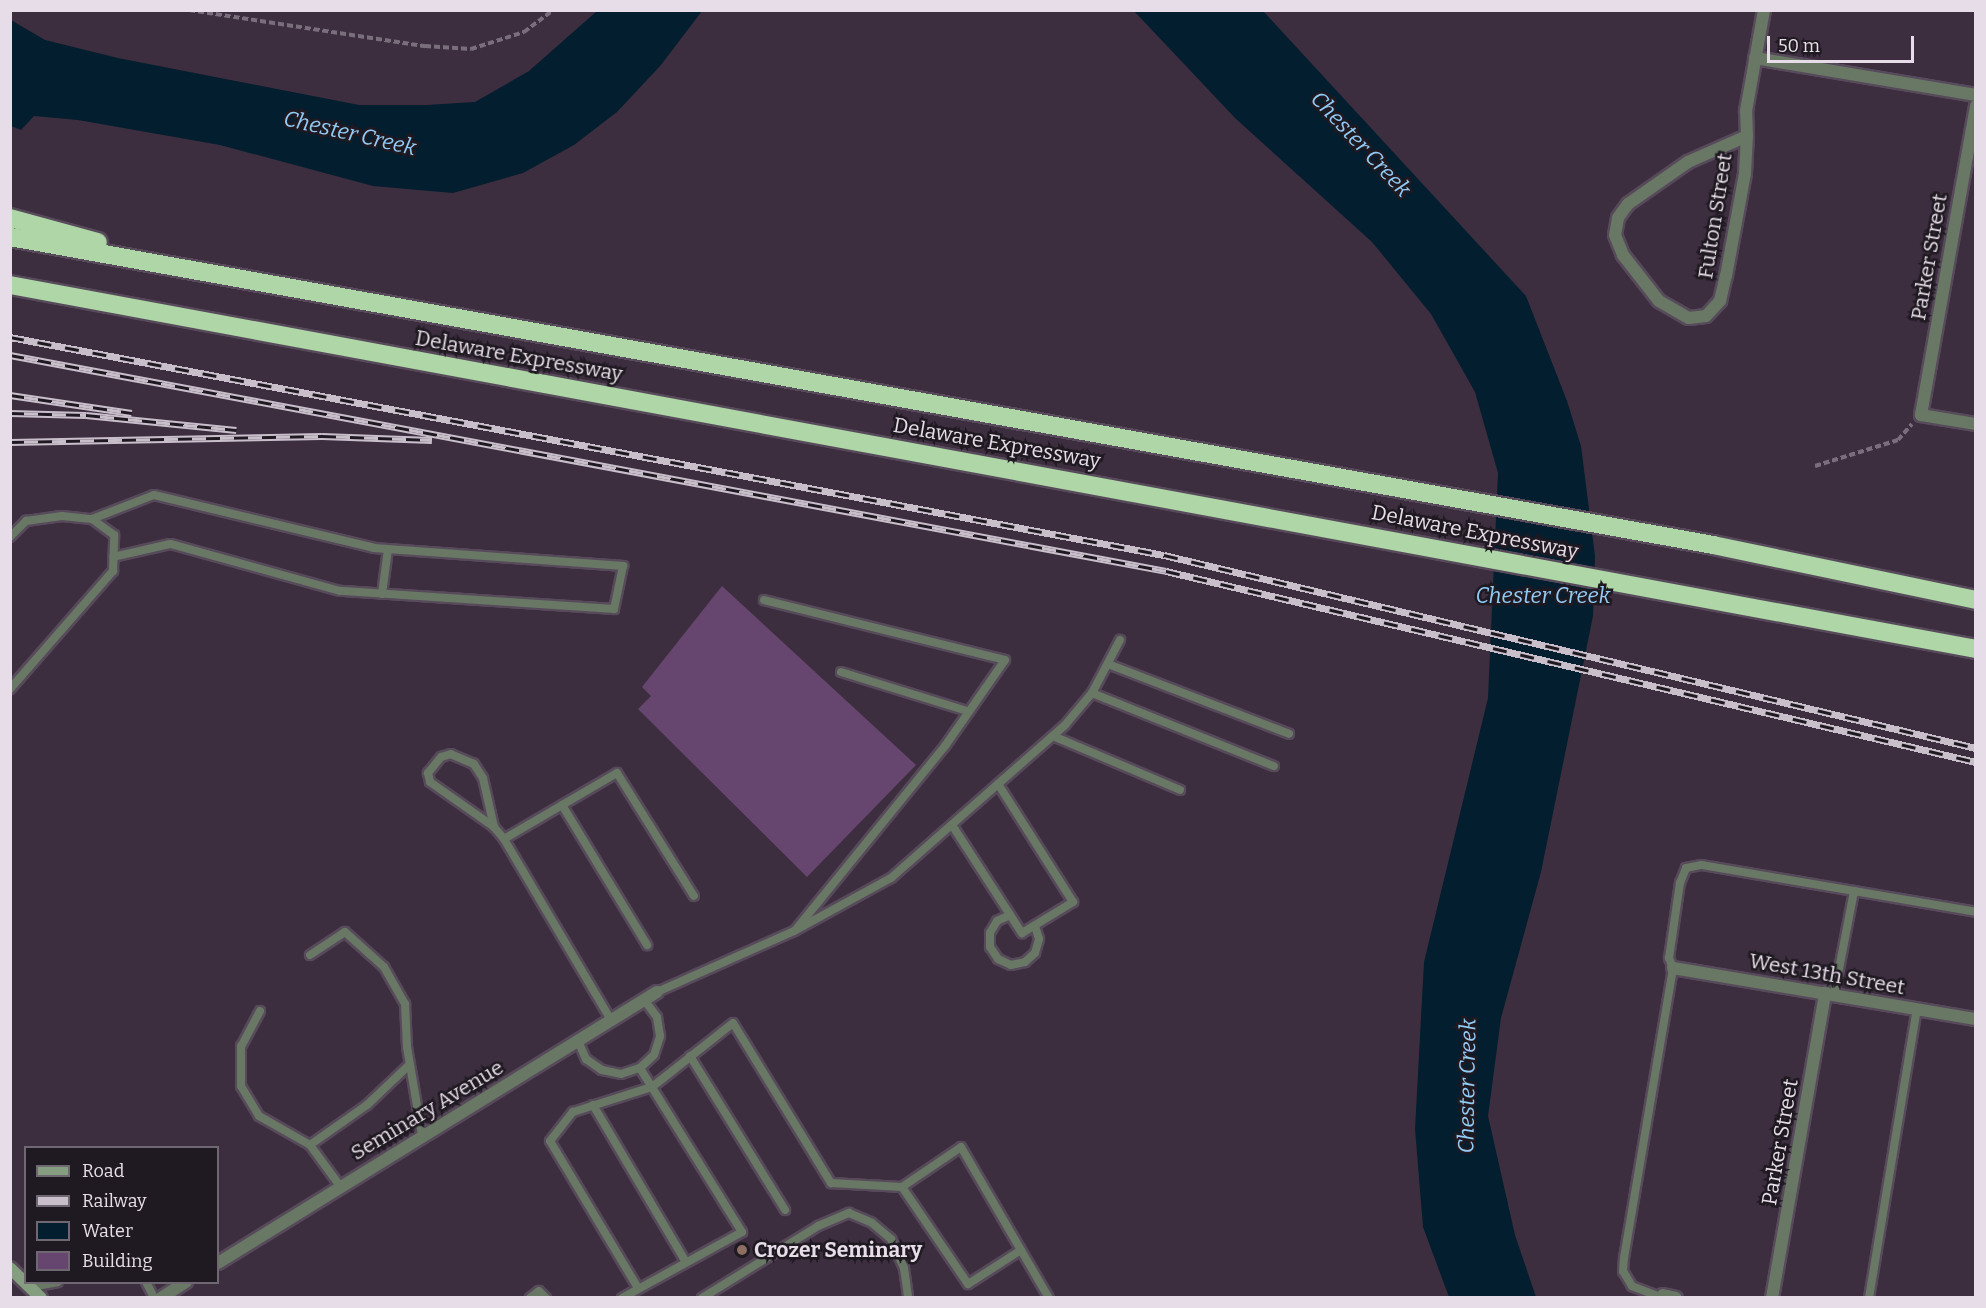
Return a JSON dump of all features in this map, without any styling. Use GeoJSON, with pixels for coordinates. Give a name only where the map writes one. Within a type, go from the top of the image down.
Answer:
{"type":"FeatureCollection","features":[{"type":"Feature","properties":{"kind":"highway"},"geometry":{"type":"LineString","coordinates":[[10,218],[221,274]]}},
{"type":"Feature","properties":{"kind":"highway","name":"Delaware Expressway"},"geometry":{"type":"LineString","coordinates":[[10,237],[1713,545],[1976,600]]}},
{"type":"Feature","properties":{"kind":"highway","name":"Delaware Expressway"},"geometry":{"type":"LineString","coordinates":[[10,285],[1717,599],[1976,649]]}},
{"type":"Feature","properties":{"kind":"main road"},"geometry":{"type":"LineString","coordinates":[[10,1268],[24,1281]]}},
{"type":"Feature","properties":{"kind":"main road"},"geometry":{"type":"LineString","coordinates":[[28,1284],[41,1298]]}},
{"type":"Feature","properties":{"kind":"street","name":"Fulton Street"},"geometry":{"type":"LineString","coordinates":[[1747,136],[1688,162],[1628,204],[1618,218],[1615,235],[1623,255],[1659,301],[1689,318],[1706,316],[1720,301],[1745,173],[1747,136],[1746,111],[1764,10]]}},
{"type":"Feature","properties":{"kind":"street"},"geometry":{"type":"LineString","coordinates":[[1755,58],[1976,95]]}},
{"type":"Feature","properties":{"kind":"street","name":"Parker Street"},"geometry":{"type":"LineString","coordinates":[[1921,415],[1976,106]]}},
{"type":"Feature","properties":{"kind":"street"},"geometry":{"type":"LineString","coordinates":[[1921,415],[1976,424]]}},
{"type":"Feature","properties":{"kind":"street","name":"West 13th Street"},"geometry":{"type":"LineString","coordinates":[[1673,968],[1976,1019]]}},
{"type":"Feature","properties":{"kind":"street","name":"Seminary Avenue"},"geometry":{"type":"LineString","coordinates":[[219,1262],[657,992]]}},
{"type":"Feature","properties":{"kind":"street","name":"Parker Street"},"geometry":{"type":"LineString","coordinates":[[1772,1298],[1829,994]]}},
{"type":"Feature","properties":{"kind":"street"},"geometry":{"type":"LineString","coordinates":[[162,1298],[183,1284]]}},
{"type":"Feature","properties":{"kind":"lane"},"geometry":{"type":"LineString","coordinates":[[10,537],[26,520],[62,516],[92,519],[154,495],[388,549],[623,566],[614,609],[340,591],[170,544],[113,557]]}},
{"type":"Feature","properties":{"kind":"lane"},"geometry":{"type":"LineString","coordinates":[[10,689],[100,590],[112,572],[114,535],[92,519]]}},
{"type":"Feature","properties":{"kind":"lane"},"geometry":{"type":"LineString","coordinates":[[382,594],[388,549]]}},
{"type":"Feature","properties":{"kind":"lane"},"geometry":{"type":"LineString","coordinates":[[765,600],[1005,660],[967,711],[945,746],[794,931]]}},
{"type":"Feature","properties":{"kind":"lane"},"geometry":{"type":"LineString","coordinates":[[657,992],[794,931],[891,878],[1053,736],[1092,693],[1120,640]]}},
{"type":"Feature","properties":{"kind":"lane"},"geometry":{"type":"LineString","coordinates":[[1108,664],[1289,734]]}},
{"type":"Feature","properties":{"kind":"lane"},"geometry":{"type":"LineString","coordinates":[[841,672],[967,711]]}},
{"type":"Feature","properties":{"kind":"lane"},"geometry":{"type":"LineString","coordinates":[[1092,693],[1274,766]]}},
{"type":"Feature","properties":{"kind":"lane"},"geometry":{"type":"LineString","coordinates":[[1053,736],[1180,790]]}},
{"type":"Feature","properties":{"kind":"lane"},"geometry":{"type":"LineString","coordinates":[[494,827],[483,778],[474,764],[457,755],[441,757],[428,773],[430,782],[494,827],[504,839],[611,1020]]}},
{"type":"Feature","properties":{"kind":"lane"},"geometry":{"type":"LineString","coordinates":[[504,839],[617,773],[694,896]]}},
{"type":"Feature","properties":{"kind":"lane"},"geometry":{"type":"LineString","coordinates":[[952,825],[1022,933],[1073,902],[998,784]]}},
{"type":"Feature","properties":{"kind":"lane"},"geometry":{"type":"LineString","coordinates":[[562,805],[647,945]]}},
{"type":"Feature","properties":{"kind":"lane"},"geometry":{"type":"LineString","coordinates":[[1667,1297],[1632,1286],[1623,1271],[1673,968],[1669,958],[1680,883],[1686,868],[1702,865],[1976,912]]}},
{"type":"Feature","properties":{"kind":"lane"},"geometry":{"type":"LineString","coordinates":[[1829,994],[1854,891]]}},
{"type":"Feature","properties":{"kind":"lane"},"geometry":{"type":"LineString","coordinates":[[1010,915],[997,921],[990,940],[998,959],[1011,965],[1025,962],[1035,953],[1039,939],[1035,926]]}},
{"type":"Feature","properties":{"kind":"lane"},"geometry":{"type":"LineString","coordinates":[[310,955],[345,932],[384,967],[405,1004],[410,1064],[422,1135]]}},
{"type":"Feature","properties":{"kind":"lane"},"geometry":{"type":"LineString","coordinates":[[578,1041],[586,1059],[602,1071],[621,1074],[640,1068],[654,1054],[660,1036],[657,1017],[645,1000]]}},
{"type":"Feature","properties":{"kind":"lane"},"geometry":{"type":"LineString","coordinates":[[1869,1298],[1917,1009]]}},
{"type":"Feature","properties":{"kind":"lane"},"geometry":{"type":"LineString","coordinates":[[260,1011],[241,1046],[241,1086],[259,1116],[310,1145],[340,1186]]}},
{"type":"Feature","properties":{"kind":"lane"},"geometry":{"type":"LineString","coordinates":[[638,1288],[550,1140],[573,1112],[651,1087],[733,1023],[831,1183],[902,1187],[961,1147],[1049,1298]]}},
{"type":"Feature","properties":{"kind":"lane"},"geometry":{"type":"LineString","coordinates":[[690,1056],[785,1210]]}},
{"type":"Feature","properties":{"kind":"lane"},"geometry":{"type":"LineString","coordinates":[[310,1145],[367,1105],[410,1064]]}},
{"type":"Feature","properties":{"kind":"lane"},"geometry":{"type":"LineString","coordinates":[[622,1298],[742,1232],[640,1068]]}},
{"type":"Feature","properties":{"kind":"lane"},"geometry":{"type":"LineString","coordinates":[[593,1105],[686,1262]]}},
{"type":"Feature","properties":{"kind":"lane"},"geometry":{"type":"LineString","coordinates":[[902,1187],[968,1284],[1021,1250]]}},
{"type":"Feature","properties":{"kind":"lane"},"geometry":{"type":"LineString","coordinates":[[702,1298],[818,1226],[849,1213],[872,1223],[891,1239],[904,1268],[908,1298]]}},
{"type":"Feature","properties":{"kind":"lane"},"geometry":{"type":"LineString","coordinates":[[31,1287],[47,1284]]}},
{"type":"Feature","properties":{"kind":"lane"},"geometry":{"type":"LineString","coordinates":[[147,1284],[154,1298]]}},
{"type":"Feature","properties":{"kind":"lane"},"geometry":{"type":"LineString","coordinates":[[530,1298],[539,1291],[546,1298]]}},
{"type":"Feature","properties":{"kind":"path"},"geometry":{"type":"LineString","coordinates":[[189,10],[425,46],[471,49],[524,32],[553,10]]}},
{"type":"Feature","properties":{"kind":"path"},"geometry":{"type":"LineString","coordinates":[[1815,466],[1898,440],[1921,415]]}},
{"type":"Feature","properties":{"kind":"water","name":"Chester Creek"},"geometry":{"type":"Polygon","coordinates":[[[597,11],[702,11],[661,65],[617,112],[574,145],[523,173],[453,193],[373,186],[220,145],[78,120],[34,116],[21,130],[11,126],[11,20],[45,40],[118,58],[359,105],[426,105],[475,102],[529,71],[597,11]]]}},
{"type":"Feature","properties":{"kind":"water","name":"Chester Creek"},"geometry":{"type":"Polygon","coordinates":[[[1134,11],[1263,11],[1526,296],[1567,401],[1581,446],[1595,556],[1593,616],[1541,872],[1501,1018],[1488,1116],[1515,1235],[1536,1297],[1449,1297],[1423,1227],[1415,1129],[1424,962],[1488,698],[1498,473],[1475,392],[1431,314],[1372,242],[1235,118],[1134,11]]]}},
{"type":"Feature","properties":{"kind":"building"},"geometry":{"type":"Polygon","coordinates":[[[722,586],[916,765],[807,877],[638,709],[651,696],[642,687],[722,586]]]}},
{"type":"Feature","properties":{"kind":"railway"},"geometry":{"type":"LineString","coordinates":[[10,337],[1164,555],[1976,748]]}},
{"type":"Feature","properties":{"kind":"railway"},"geometry":{"type":"LineString","coordinates":[[10,355],[1166,571],[1976,762]]}},
{"type":"Feature","properties":{"kind":"railway"},"geometry":{"type":"LineString","coordinates":[[10,395],[132,413]]}},
{"type":"Feature","properties":{"kind":"railway"},"geometry":{"type":"LineString","coordinates":[[10,413],[86,415],[236,430]]}},
{"type":"Feature","properties":{"kind":"railway"},"geometry":{"type":"LineString","coordinates":[[10,442],[322,436],[432,440]]}},
{"type":"Feature","properties":{"kind":"place","name":"Crozer Seminary"},"geometry":{"type":"Point","coordinates":[742,1250]}}]}
